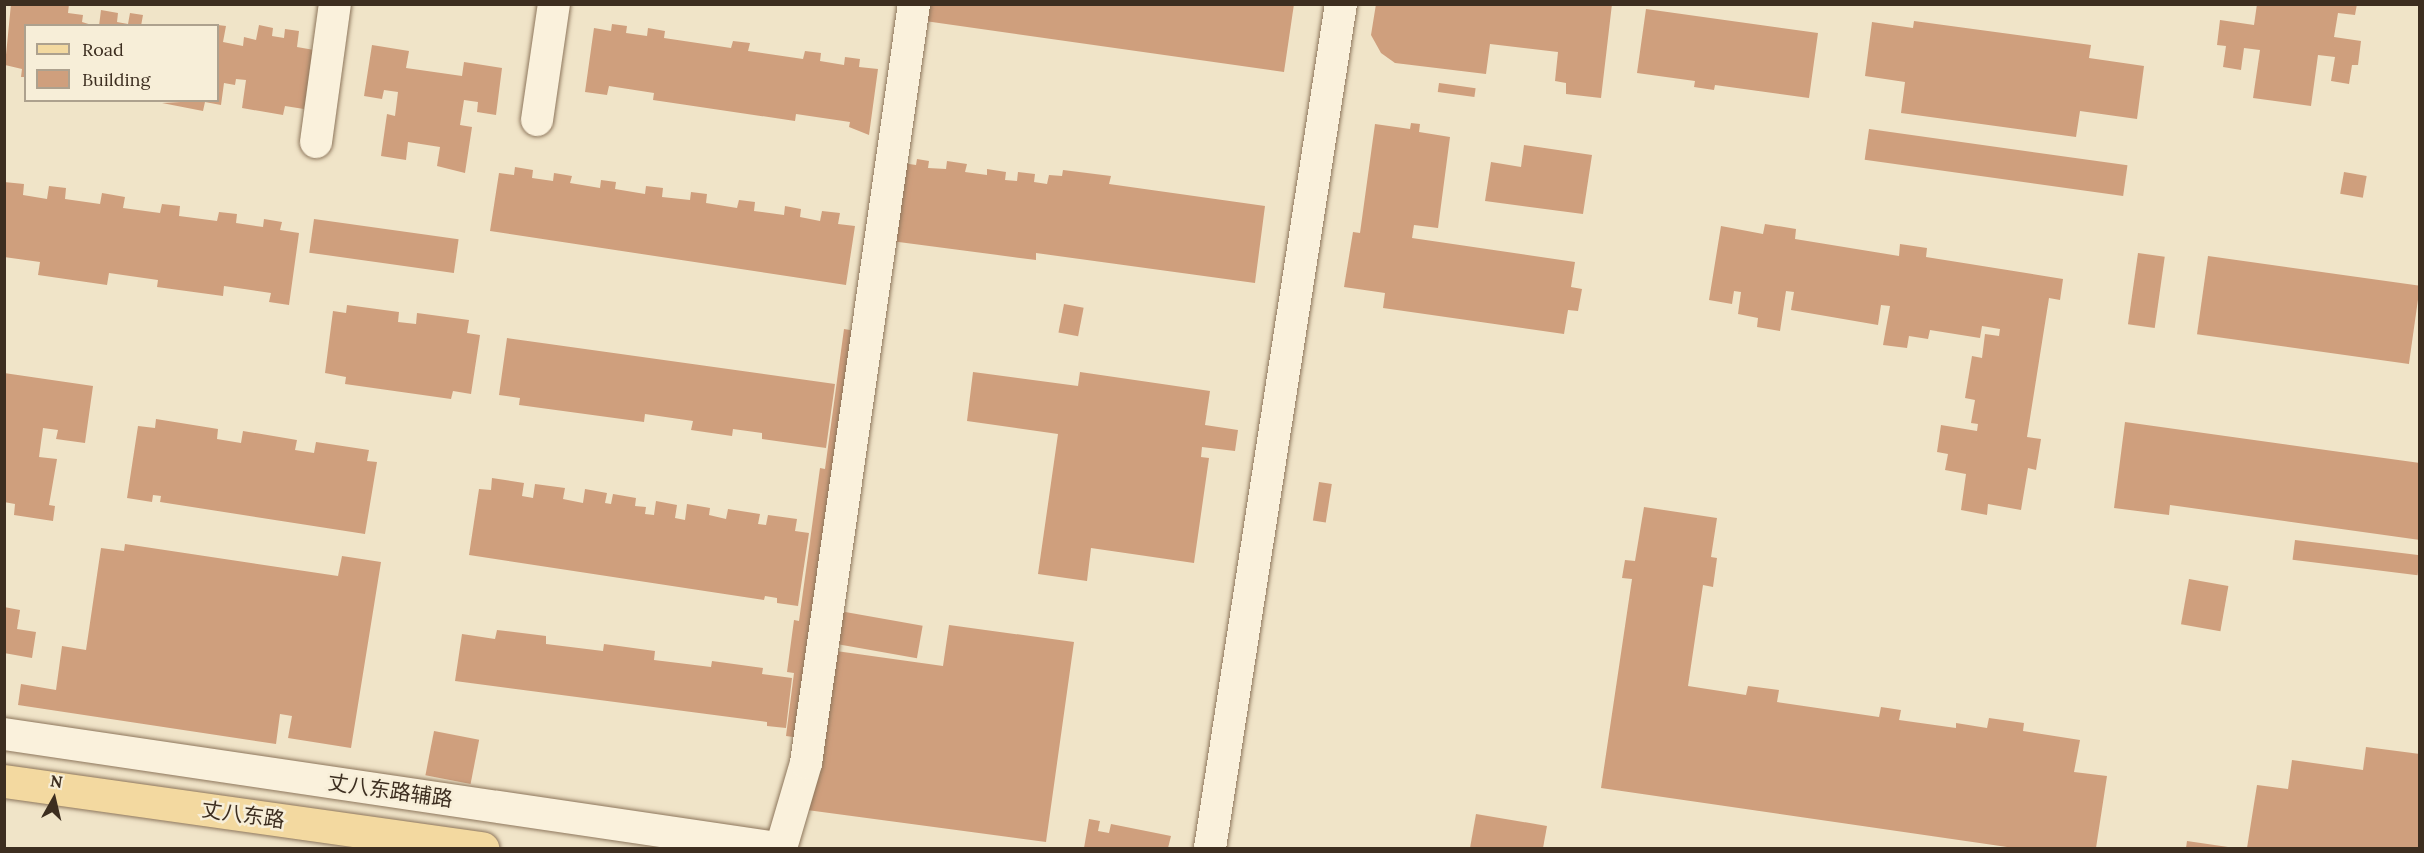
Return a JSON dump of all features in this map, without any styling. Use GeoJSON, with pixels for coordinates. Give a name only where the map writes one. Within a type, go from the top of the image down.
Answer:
{"type":"FeatureCollection","features":[{"type":"Feature","properties":{"kind":"main road","name":"丈八东路"},"geometry":{"type":"LineString","coordinates":[[4,781],[482,849]]}},
{"type":"Feature","properties":{"kind":"street"},"geometry":{"type":"LineString","coordinates":[[316,142],[335,4]]}},
{"type":"Feature","properties":{"kind":"street"},"geometry":{"type":"LineString","coordinates":[[537,120],[554,4]]}},
{"type":"Feature","properties":{"kind":"street"},"geometry":{"type":"LineString","coordinates":[[781,849],[806,763],[914,4]]}},
{"type":"Feature","properties":{"kind":"street"},"geometry":{"type":"LineString","coordinates":[[1210,849],[1341,4]]}},
{"type":"Feature","properties":{"kind":"street","name":"丈八东路辅路"},"geometry":{"type":"LineString","coordinates":[[4,734],[776,849]]}},
{"type":"Feature","properties":{"kind":"building"},"geometry":{"type":"Polygon","coordinates":[[[11,4],[69,4],[68,13],[83,15],[82,22],[88,24],[24,24],[24,77],[21,77],[22,69],[5,65],[11,4]]]}},
{"type":"Feature","properties":{"kind":"building"},"geometry":{"type":"Polygon","coordinates":[[[927,4],[1294,4],[1284,72],[925,21],[927,4]]]}},
{"type":"Feature","properties":{"kind":"building"},"geometry":{"type":"Polygon","coordinates":[[[1376,4],[1612,4],[1601,98],[1566,94],[1566,83],[1555,81],[1558,52],[1490,44],[1486,74],[1395,63],[1381,53],[1371,35],[1376,4]]]}},
{"type":"Feature","properties":{"kind":"building"},"geometry":{"type":"Polygon","coordinates":[[[2257,4],[2357,4],[2355,15],[2338,13],[2334,37],[2361,41],[2358,65],[2352,65],[2349,84],[2331,81],[2335,57],[2318,55],[2311,106],[2253,98],[2260,50],[2244,48],[2241,70],[2223,67],[2226,46],[2217,45],[2220,20],[2254,25],[2257,4]]]}},
{"type":"Feature","properties":{"kind":"building"},"geometry":{"type":"Polygon","coordinates":[[[1646,9],[1818,33],[1809,98],[1715,85],[1714,90],[1694,87],[1695,81],[1637,73],[1646,9]]]}},
{"type":"Feature","properties":{"kind":"building"},"geometry":{"type":"Polygon","coordinates":[[[101,10],[118,13],[117,22],[128,24],[99,24],[101,10]]]}},
{"type":"Feature","properties":{"kind":"building"},"geometry":{"type":"Polygon","coordinates":[[[130,13],[143,15],[141,24],[128,24],[130,13]]]}},
{"type":"Feature","properties":{"kind":"building"},"geometry":{"type":"Polygon","coordinates":[[[1914,21],[2091,45],[2089,58],[2144,66],[2137,119],[2080,111],[2076,137],[1901,113],[1905,82],[1865,76],[1872,22],[1913,28],[1914,21]]]}},
{"type":"Feature","properties":{"kind":"building"},"geometry":{"type":"Polygon","coordinates":[[[612,24],[627,26],[626,33],[647,36],[648,28],[665,31],[664,38],[731,48],[733,41],[750,43],[748,51],[803,59],[805,51],[821,53],[820,61],[844,65],[845,57],[860,59],[859,67],[878,69],[869,135],[849,127],[850,122],[796,114],[795,121],[653,100],[654,93],[609,86],[607,95],[585,92],[594,28],[611,31],[612,24]]]}},
{"type":"Feature","properties":{"kind":"building"},"geometry":{"type":"Polygon","coordinates":[[[219,25],[226,26],[223,42],[243,46],[244,37],[256,40],[259,25],[273,28],[272,36],[284,38],[285,29],[299,31],[297,47],[314,50],[304,109],[285,106],[283,115],[242,108],[246,80],[236,79],[235,85],[224,83],[221,105],[205,102],[219,102],[219,25]]]}},
{"type":"Feature","properties":{"kind":"building"},"geometry":{"type":"Polygon","coordinates":[[[372,45],[409,51],[406,68],[462,76],[464,62],[502,68],[496,115],[477,112],[478,102],[464,100],[460,125],[472,127],[465,173],[437,166],[440,147],[408,142],[406,160],[381,156],[387,114],[395,116],[398,92],[384,90],[382,99],[364,96],[372,45]]]}},
{"type":"Feature","properties":{"kind":"building"},"geometry":{"type":"Polygon","coordinates":[[[1439,83],[1476,88],[1474,97],[1438,92],[1439,83]]]}},
{"type":"Feature","properties":{"kind":"building"},"geometry":{"type":"Polygon","coordinates":[[[181,102],[205,102],[203,111],[162,103],[181,102]]]}},
{"type":"Feature","properties":{"kind":"building"},"geometry":{"type":"Polygon","coordinates":[[[1411,123],[1420,124],[1419,132],[1450,137],[1438,228],[1414,225],[1412,238],[1575,262],[1571,287],[1582,289],[1578,311],[1568,310],[1564,334],[1383,308],[1385,293],[1344,287],[1353,232],[1360,233],[1375,124],[1410,129],[1411,123]]]}},
{"type":"Feature","properties":{"kind":"building"},"geometry":{"type":"Polygon","coordinates":[[[1869,129],[2127,165],[2123,196],[1865,160],[1869,129]]]}},
{"type":"Feature","properties":{"kind":"building"},"geometry":{"type":"Polygon","coordinates":[[[1524,145],[1592,155],[1583,214],[1485,201],[1491,162],[1521,167],[1524,145]]]}},
{"type":"Feature","properties":{"kind":"building"},"geometry":{"type":"Polygon","coordinates":[[[917,159],[929,161],[928,168],[946,169],[947,161],[967,164],[965,172],[987,175],[987,169],[1006,172],[1005,180],[1017,181],[1018,172],[1035,174],[1034,182],[1047,184],[1049,175],[1062,176],[1063,170],[1111,176],[1109,184],[1265,206],[1255,283],[1036,253],[1036,260],[891,241],[902,163],[916,165],[917,159]]]}},
{"type":"Feature","properties":{"kind":"building"},"geometry":{"type":"Polygon","coordinates":[[[515,167],[533,170],[532,178],[553,181],[554,173],[572,176],[570,183],[600,188],[601,180],[616,182],[615,189],[645,194],[646,186],[663,188],[662,197],[690,200],[691,192],[707,194],[706,203],[737,208],[739,200],[755,202],[754,211],[784,215],[785,206],[801,209],[800,217],[820,221],[822,211],[840,213],[838,224],[855,226],[846,285],[490,231],[499,173],[514,175],[515,167]]]}},
{"type":"Feature","properties":{"kind":"building"},"geometry":{"type":"Polygon","coordinates":[[[2344,172],[2367,176],[2363,198],[2340,194],[2344,172]]]}},
{"type":"Feature","properties":{"kind":"building"},"geometry":{"type":"Polygon","coordinates":[[[4,182],[24,184],[23,195],[47,199],[49,186],[66,188],[65,199],[100,204],[102,193],[125,197],[123,208],[160,213],[162,204],[180,206],[179,216],[217,221],[219,212],[237,214],[236,223],[263,227],[264,219],[282,222],[280,230],[299,233],[289,305],[269,302],[271,293],[224,286],[223,296],[157,287],[158,280],[109,273],[107,285],[38,275],[40,262],[4,257],[4,182]]]}},
{"type":"Feature","properties":{"kind":"building"},"geometry":{"type":"Polygon","coordinates":[[[314,219],[459,239],[454,273],[309,253],[314,219]]]}},
{"type":"Feature","properties":{"kind":"building"},"geometry":{"type":"Polygon","coordinates":[[[1765,224],[1796,229],[1795,239],[1899,256],[1900,244],[1927,248],[1926,257],[2063,279],[2060,300],[2049,298],[2027,437],[2041,439],[2036,470],[2028,468],[2021,510],[1988,504],[1987,515],[1961,510],[1966,474],[1945,470],[1948,454],[1937,452],[1941,425],[1977,431],[1978,424],[1971,423],[1975,400],[1965,398],[1972,356],[1982,358],[1985,334],[1999,336],[2000,329],[1982,326],[1980,338],[1930,330],[1928,339],[1909,336],[1907,348],[1883,345],[1890,306],[1881,305],[1878,325],[1791,310],[1794,292],[1786,291],[1780,331],[1757,327],[1758,318],[1738,314],[1741,292],[1734,291],[1732,304],[1709,300],[1721,226],[1763,234],[1765,224]]]}},
{"type":"Feature","properties":{"kind":"building"},"geometry":{"type":"Polygon","coordinates":[[[2138,253],[2165,257],[2155,328],[2128,324],[2138,253]]]}},
{"type":"Feature","properties":{"kind":"building"},"geometry":{"type":"Polygon","coordinates":[[[2208,256],[2420,286],[2409,364],[2197,334],[2208,256]]]}},
{"type":"Feature","properties":{"kind":"building"},"geometry":{"type":"Polygon","coordinates":[[[1064,304],[1084,308],[1078,336],[1058,332],[1064,304]]]}},
{"type":"Feature","properties":{"kind":"building"},"geometry":{"type":"Polygon","coordinates":[[[347,305],[399,312],[398,322],[416,324],[417,313],[469,320],[467,333],[480,335],[471,394],[453,391],[451,399],[345,384],[346,377],[325,373],[333,311],[346,313],[347,305]]]}},
{"type":"Feature","properties":{"kind":"building"},"geometry":{"type":"Polygon","coordinates":[[[844,329],[856,331],[800,738],[786,736],[794,673],[787,672],[794,620],[799,621],[820,468],[825,469],[844,329]]]}},
{"type":"Feature","properties":{"kind":"building"},"geometry":{"type":"Polygon","coordinates":[[[507,338],[835,384],[826,448],[762,439],[762,433],[733,429],[732,436],[691,430],[693,421],[645,414],[644,422],[519,405],[520,398],[499,395],[507,338]]]}},
{"type":"Feature","properties":{"kind":"building"},"geometry":{"type":"Polygon","coordinates":[[[973,372],[1078,386],[1080,372],[1210,391],[1205,425],[1238,430],[1235,451],[1202,447],[1201,457],[1209,458],[1194,563],[1091,548],[1087,581],[1038,574],[1058,434],[967,421],[973,372]]]}},
{"type":"Feature","properties":{"kind":"building"},"geometry":{"type":"Polygon","coordinates":[[[4,373],[93,386],[85,443],[56,439],[58,430],[43,428],[39,457],[57,459],[49,505],[55,506],[53,521],[14,515],[15,504],[4,502],[4,373]]]}},
{"type":"Feature","properties":{"kind":"building"},"geometry":{"type":"Polygon","coordinates":[[[156,419],[218,429],[217,439],[241,443],[243,431],[297,440],[295,450],[314,453],[316,442],[369,450],[367,461],[377,462],[365,534],[160,502],[161,496],[153,495],[152,502],[127,498],[138,426],[155,428],[156,419]]]}},
{"type":"Feature","properties":{"kind":"building"},"geometry":{"type":"Polygon","coordinates":[[[2125,422],[2420,463],[2420,540],[2170,505],[2169,515],[2114,508],[2125,422]]]}},
{"type":"Feature","properties":{"kind":"building"},"geometry":{"type":"Polygon","coordinates":[[[492,478],[524,483],[522,496],[533,498],[535,484],[565,488],[563,499],[583,503],[585,489],[607,493],[605,503],[611,504],[613,494],[636,498],[635,506],[646,507],[645,514],[654,515],[656,501],[677,505],[675,518],[685,520],[687,504],[710,508],[709,515],[726,519],[728,509],[760,514],[758,524],[766,525],[768,515],[797,519],[795,531],[809,533],[798,606],[777,603],[777,598],[765,596],[764,600],[469,555],[479,489],[491,490],[492,478]]]}},
{"type":"Feature","properties":{"kind":"building"},"geometry":{"type":"Polygon","coordinates":[[[1319,482],[1332,484],[1326,523],[1313,521],[1319,482]]]}},
{"type":"Feature","properties":{"kind":"building"},"geometry":{"type":"Polygon","coordinates":[[[1644,507],[1717,518],[1711,557],[1717,558],[1713,587],[1703,585],[1688,686],[1746,695],[1748,686],[1779,690],[1777,702],[1879,717],[1881,707],[1901,710],[1899,720],[1956,728],[1956,723],[1987,728],[1989,718],[2024,723],[2023,731],[2080,740],[2074,772],[2107,776],[2096,848],[2014,848],[1601,788],[1632,579],[1622,578],[1625,560],[1635,561],[1644,507]]]}},
{"type":"Feature","properties":{"kind":"building"},"geometry":{"type":"Polygon","coordinates":[[[2295,540],[2420,555],[2418,575],[2293,560],[2295,540]]]}},
{"type":"Feature","properties":{"kind":"building"},"geometry":{"type":"Polygon","coordinates":[[[125,544],[338,576],[342,556],[381,562],[351,748],[288,738],[292,716],[280,714],[276,744],[18,705],[21,684],[56,690],[62,646],[86,650],[101,548],[124,551],[125,544]]]}},
{"type":"Feature","properties":{"kind":"building"},"geometry":{"type":"Polygon","coordinates":[[[2189,579],[2228,586],[2220,631],[2181,624],[2189,579]]]}},
{"type":"Feature","properties":{"kind":"building"},"geometry":{"type":"Polygon","coordinates":[[[4,607],[20,610],[17,629],[36,632],[32,658],[4,653],[4,607]]]}},
{"type":"Feature","properties":{"kind":"building"},"geometry":{"type":"Polygon","coordinates":[[[834,610],[923,626],[917,658],[828,642],[834,610]]]}},
{"type":"Feature","properties":{"kind":"building"},"geometry":{"type":"Polygon","coordinates":[[[949,625],[1074,642],[1046,842],[807,810],[829,650],[943,666],[949,625]]]}},
{"type":"Feature","properties":{"kind":"building"},"geometry":{"type":"Polygon","coordinates":[[[497,630],[546,636],[546,644],[603,651],[604,644],[655,651],[654,660],[711,667],[712,661],[763,668],[762,674],[792,678],[786,728],[767,726],[767,722],[455,681],[462,634],[495,639],[497,630]]]}},
{"type":"Feature","properties":{"kind":"building"},"geometry":{"type":"Polygon","coordinates":[[[434,731],[479,740],[471,784],[425,775],[434,731]]]}},
{"type":"Feature","properties":{"kind":"building"},"geometry":{"type":"Polygon","coordinates":[[[2366,747],[2420,754],[2420,848],[2247,848],[2257,785],[2288,789],[2292,760],[2363,770],[2366,747]]]}},
{"type":"Feature","properties":{"kind":"building"},"geometry":{"type":"Polygon","coordinates":[[[1476,814],[1547,826],[1543,848],[1470,848],[1476,814]]]}},
{"type":"Feature","properties":{"kind":"building"},"geometry":{"type":"Polygon","coordinates":[[[1089,819],[1100,821],[1098,831],[1109,833],[1111,824],[1171,836],[1168,848],[1084,848],[1089,819]]]}},
{"type":"Feature","properties":{"kind":"building"},"geometry":{"type":"Polygon","coordinates":[[[2187,841],[2228,847],[2228,848],[2186,848],[2187,841]]]}}]}
